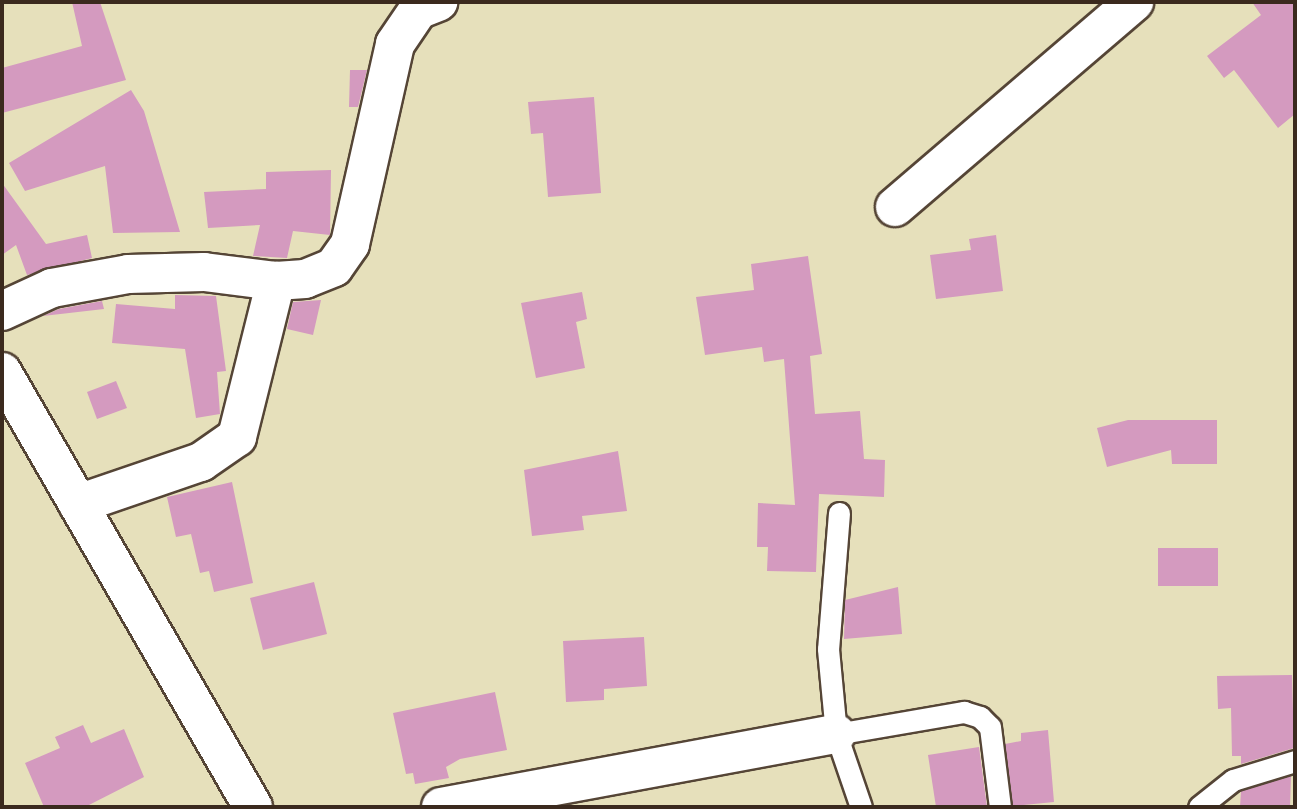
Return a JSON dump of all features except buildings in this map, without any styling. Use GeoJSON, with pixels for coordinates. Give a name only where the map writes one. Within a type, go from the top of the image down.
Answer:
{"type":"FeatureCollection","features":[{"type":"Feature","properties":{"kind":"street"},"geometry":{"type":"LineString","coordinates":[[2,311],[52,288],[128,274],[204,272],[276,281],[305,279],[334,267],[350,244],[395,44],[418,10],[438,2]]}},
{"type":"Feature","properties":{"kind":"street"},"geometry":{"type":"LineString","coordinates":[[895,206],[1134,2]]}},
{"type":"Feature","properties":{"kind":"street"},"geometry":{"type":"LineString","coordinates":[[78,504],[201,462],[237,437],[276,281]]}},
{"type":"Feature","properties":{"kind":"street"},"geometry":{"type":"LineString","coordinates":[[2,372],[253,807]]}},
{"type":"Feature","properties":{"kind":"street"},"geometry":{"type":"LineString","coordinates":[[441,807],[836,734]]}},
{"type":"Feature","properties":{"kind":"lane"},"geometry":{"type":"LineString","coordinates":[[839,513],[828,649],[836,734],[861,807]]}},
{"type":"Feature","properties":{"kind":"lane"},"geometry":{"type":"LineString","coordinates":[[836,734],[964,712],[980,717],[990,727],[1000,807]]}},
{"type":"Feature","properties":{"kind":"lane"},"geometry":{"type":"LineString","coordinates":[[1199,807],[1233,780],[1295,761]]}}]}
